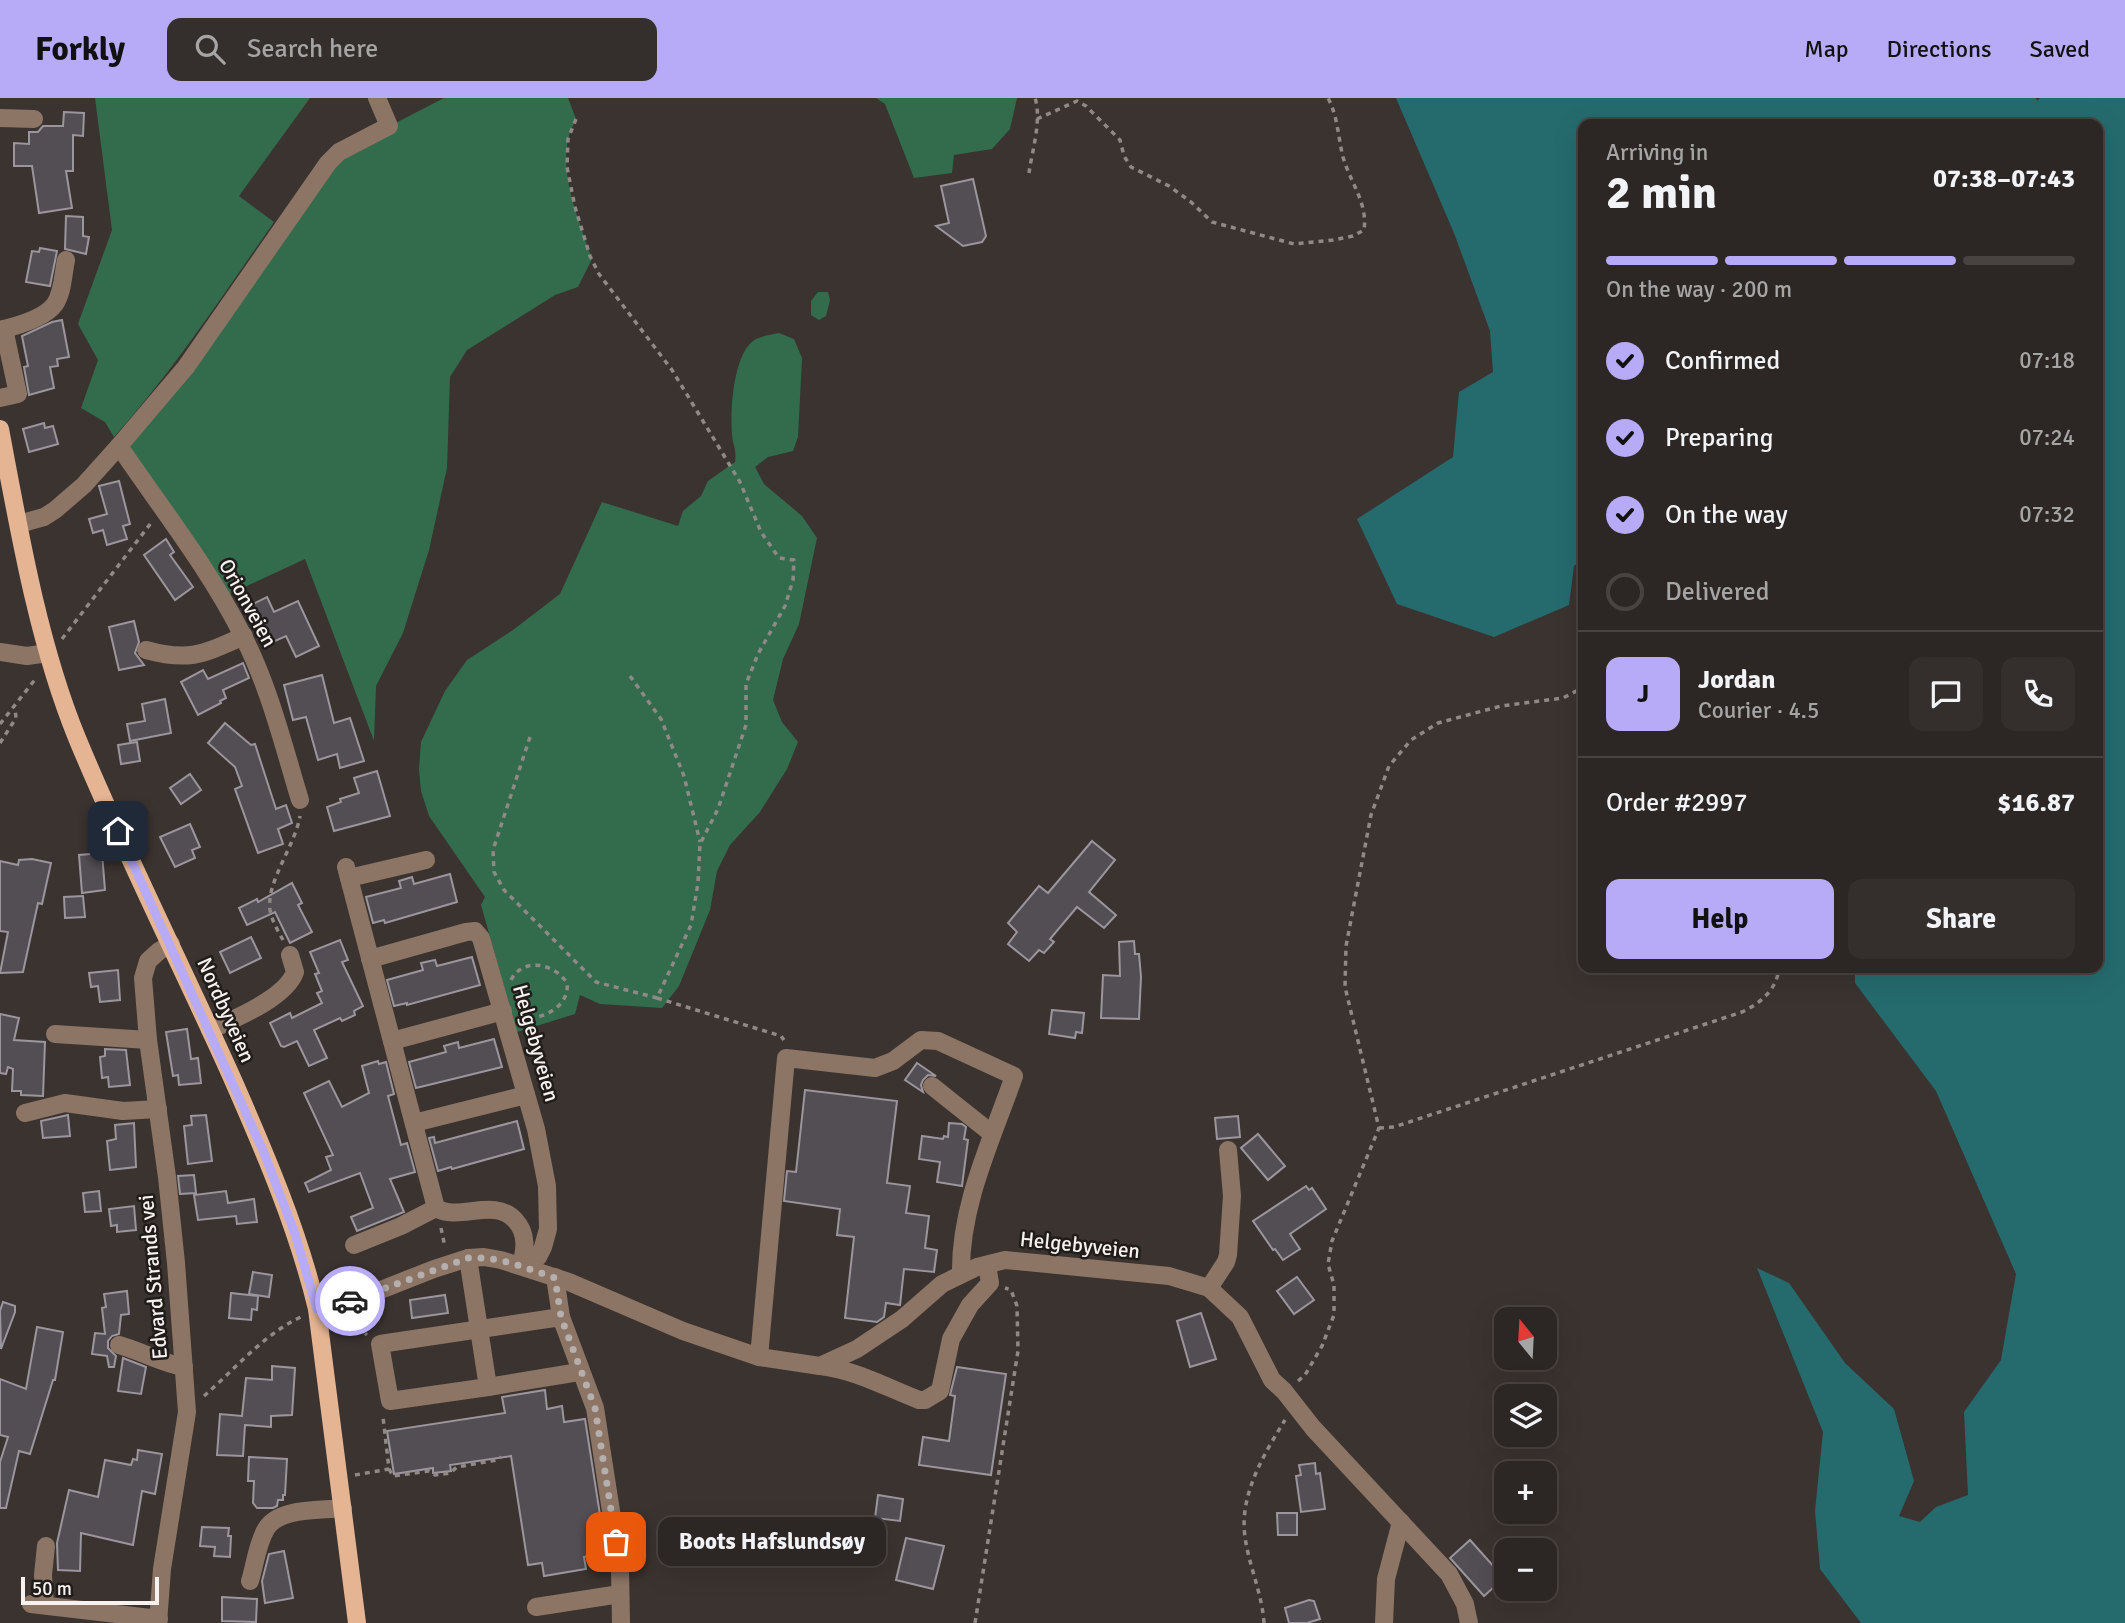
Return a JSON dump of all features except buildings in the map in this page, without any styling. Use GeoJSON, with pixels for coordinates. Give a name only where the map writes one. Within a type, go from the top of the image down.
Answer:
{"type":"FeatureCollection","features":[{"type":"Feature","properties":{"kind":"main road","name":"Nordbyveien"},"geometry":{"type":"LineString","coordinates":[[0,429],[48,653],[77,737],[210,1030],[282,1197],[322,1308],[357,1623]]}},
{"type":"Feature","properties":{"kind":"street"},"geometry":{"type":"LineString","coordinates":[[19,524],[55,510],[85,485],[186,367],[328,163],[339,152],[390,126],[377,98]]}},
{"type":"Feature","properties":{"kind":"street"},"geometry":{"type":"LineString","coordinates":[[0,118],[34,119]]}},
{"type":"Feature","properties":{"kind":"street"},"geometry":{"type":"LineString","coordinates":[[0,398],[18,394],[2,330],[41,315],[54,305],[61,291],[66,260]]}},
{"type":"Feature","properties":{"kind":"street","name":"Orionveien"},"geometry":{"type":"LineString","coordinates":[[119,446],[161,510],[207,572],[243,636],[261,677],[300,800]]}},
{"type":"Feature","properties":{"kind":"street"},"geometry":{"type":"LineString","coordinates":[[146,650],[191,657],[243,636]]}},
{"type":"Feature","properties":{"kind":"street"},"geometry":{"type":"LineString","coordinates":[[0,652],[27,656],[48,653]]}},
{"type":"Feature","properties":{"kind":"street"},"geometry":{"type":"LineString","coordinates":[[426,860],[348,872],[436,1208]]}},
{"type":"Feature","properties":{"kind":"street","name":"Helgebyveien"},"geometry":{"type":"LineString","coordinates":[[370,959],[475,931],[481,938],[508,1009],[536,1129],[549,1205],[548,1230],[543,1247],[538,1257],[521,1266]]}},
{"type":"Feature","properties":{"kind":"street","name":"Edvard Strands vei"},"geometry":{"type":"LineString","coordinates":[[46,1546],[38,1605],[159,1621],[162,1569],[187,1412],[173,1238],[148,1040],[144,968],[153,956],[171,944]]}},
{"type":"Feature","properties":{"kind":"street"},"geometry":{"type":"LineString","coordinates":[[210,1030],[256,1009],[288,985],[295,972],[290,955]]}},
{"type":"Feature","properties":{"kind":"street"},"geometry":{"type":"LineString","coordinates":[[392,1041],[508,1009]]}},
{"type":"Feature","properties":{"kind":"street"},"geometry":{"type":"LineString","coordinates":[[55,1034],[148,1040]]}},
{"type":"Feature","properties":{"kind":"street"},"geometry":{"type":"LineString","coordinates":[[759,1357],[786,1058],[875,1068],[893,1061],[921,1040],[938,1041],[1014,1076],[991,1133],[964,1231],[961,1273]]}},
{"type":"Feature","properties":{"kind":"street"},"geometry":{"type":"LineString","coordinates":[[932,1086],[991,1133]]}},
{"type":"Feature","properties":{"kind":"street"},"geometry":{"type":"LineString","coordinates":[[414,1123],[526,1095]]}},
{"type":"Feature","properties":{"kind":"street"},"geometry":{"type":"LineString","coordinates":[[25,1113],[65,1103],[123,1111],[158,1110]]}},
{"type":"Feature","properties":{"kind":"street"},"geometry":{"type":"LineString","coordinates":[[1209,1287],[1228,1255],[1232,1196],[1228,1150]]}},
{"type":"Feature","properties":{"kind":"street"},"geometry":{"type":"LineString","coordinates":[[354,1245],[436,1208],[448,1211],[492,1210],[513,1217],[520,1226],[525,1250],[521,1266]]}},
{"type":"Feature","properties":{"kind":"street"},"geometry":{"type":"LineString","coordinates":[[322,1308],[363,1297],[468,1258],[484,1257],[555,1278],[683,1331],[759,1357],[820,1366],[870,1378],[919,1400],[925,1400],[936,1395],[943,1384],[951,1339],[989,1274]]}},
{"type":"Feature","properties":{"kind":"street"},"geometry":{"type":"LineString","coordinates":[[468,1258],[488,1387]]}},
{"type":"Feature","properties":{"kind":"street","name":"Helgebyveien"},"geometry":{"type":"LineString","coordinates":[[820,1366],[858,1349],[902,1319],[942,1284],[961,1273],[989,1274],[1005,1260],[1169,1276],[1209,1287],[1240,1317],[1272,1380],[1313,1429],[1449,1574],[1465,1604],[1469,1623]]}},
{"type":"Feature","properties":{"kind":"street"},"geometry":{"type":"LineString","coordinates":[[555,1278],[561,1317],[579,1372],[595,1408],[618,1556],[621,1623]]}},
{"type":"Feature","properties":{"kind":"street"},"geometry":{"type":"LineString","coordinates":[[561,1317],[380,1345],[390,1401],[579,1372]]}},
{"type":"Feature","properties":{"kind":"street"},"geometry":{"type":"LineString","coordinates":[[119,1345],[149,1354],[167,1364],[184,1367]]}},
{"type":"Feature","properties":{"kind":"street"},"geometry":{"type":"LineString","coordinates":[[250,1581],[261,1541],[273,1521],[292,1514],[343,1508]]}},
{"type":"Feature","properties":{"kind":"street"},"geometry":{"type":"LineString","coordinates":[[1384,1623],[1386,1579],[1401,1522]]}},
{"type":"Feature","properties":{"kind":"street"},"geometry":{"type":"LineString","coordinates":[[536,1607],[620,1594]]}},
{"type":"Feature","properties":{"kind":"path"},"geometry":{"type":"LineString","coordinates":[[1029,173],[1037,119],[1035,98]]}},
{"type":"Feature","properties":{"kind":"path"},"geometry":{"type":"LineString","coordinates":[[1037,119],[1077,102],[1086,106],[1120,140],[1131,167],[1169,186],[1212,222],[1256,236],[1294,244],[1334,240],[1353,236],[1364,230],[1366,218],[1356,186],[1343,159],[1335,111],[1328,98]]}},
{"type":"Feature","properties":{"kind":"path"},"geometry":{"type":"LineString","coordinates":[[576,119],[568,139],[566,167],[575,207],[595,265],[672,370],[740,482],[761,533],[779,558],[794,560],[793,580],[785,606],[758,654],[746,684],[746,725],[718,809],[700,844]]}},
{"type":"Feature","properties":{"kind":"path"},"geometry":{"type":"LineString","coordinates":[[48,653],[66,636],[161,510]]}},
{"type":"Feature","properties":{"kind":"path"},"geometry":{"type":"LineString","coordinates":[[630,676],[661,719],[684,776],[700,844],[698,883],[691,925],[657,998]]}},
{"type":"Feature","properties":{"kind":"path"},"geometry":{"type":"LineString","coordinates":[[0,724],[37,677]]}},
{"type":"Feature","properties":{"kind":"path"},"geometry":{"type":"LineString","coordinates":[[1264,1623],[1258,1582],[1245,1540],[1244,1515],[1250,1489],[1289,1398],[1322,1346],[1334,1315],[1334,1285],[1328,1264],[1332,1241],[1379,1128],[1345,987],[1346,946],[1371,815],[1390,766],[1411,740],[1437,723],[1501,706],[1563,698],[1578,690]]}},
{"type":"Feature","properties":{"kind":"path"},"geometry":{"type":"LineString","coordinates":[[0,743],[16,718],[15,707]]}},
{"type":"Feature","properties":{"kind":"path"},"geometry":{"type":"LineString","coordinates":[[530,737],[493,850],[494,872],[504,890],[596,982],[781,1036],[788,1044],[786,1058]]}},
{"type":"Feature","properties":{"kind":"path"},"geometry":{"type":"LineString","coordinates":[[290,955],[273,918],[270,901],[296,831],[300,800]]}},
{"type":"Feature","properties":{"kind":"path"},"geometry":{"type":"LineString","coordinates":[[542,965],[554,969],[563,977],[567,992],[558,1006],[547,1014],[525,1019],[508,1009],[512,976],[527,967],[542,965]]}},
{"type":"Feature","properties":{"kind":"path"},"geometry":{"type":"LineString","coordinates":[[1379,1128],[1394,1127],[1742,1012],[1770,993],[1779,973]]}},
{"type":"Feature","properties":{"kind":"path"},"geometry":{"type":"LineString","coordinates":[[975,1623],[1018,1351],[1015,1297],[1011,1290],[989,1274]]}},
{"type":"Feature","properties":{"kind":"path"},"geometry":{"type":"LineString","coordinates":[[187,1412],[290,1322],[322,1308],[348,1318],[380,1345]]}},
{"type":"Feature","properties":{"kind":"path"},"geometry":{"type":"LineString","coordinates":[[390,1401],[382,1421],[389,1469],[393,1476],[429,1471],[435,1475],[450,1473],[457,1467],[501,1457]]}},
{"type":"Feature","properties":{"kind":"path"},"geometry":{"type":"LineString","coordinates":[[350,1476],[389,1469]]}},
{"type":"Feature","properties":{"kind":"green space"},"geometry":{"type":"Polygon","coordinates":[[[95,98],[310,98],[239,196],[274,222],[178,359],[114,437],[105,422],[81,408],[98,360],[78,324],[112,230],[95,98]]]}},
{"type":"Feature","properties":{"kind":"green space"},"geometry":{"type":"Polygon","coordinates":[[[444,98],[568,98],[576,119],[566,155],[569,185],[592,259],[578,287],[555,295],[467,350],[450,377],[447,468],[429,550],[403,633],[376,686],[374,741],[305,559],[223,597],[119,446],[349,147],[444,98]]]}},
{"type":"Feature","properties":{"kind":"green space"},"geometry":{"type":"Polygon","coordinates":[[[876,98],[1017,98],[1010,129],[992,149],[954,155],[952,173],[914,178],[885,104],[876,98]]]}},
{"type":"Feature","properties":{"kind":"green space"},"geometry":{"type":"Polygon","coordinates":[[[818,292],[828,292],[830,300],[826,316],[819,320],[811,315],[811,301],[818,292]]]}},
{"type":"Feature","properties":{"kind":"green space"},"geometry":{"type":"Polygon","coordinates":[[[779,333],[794,339],[802,358],[798,437],[793,451],[768,457],[755,467],[764,484],[802,516],[817,538],[799,624],[783,659],[773,700],[782,722],[798,742],[787,769],[760,812],[730,845],[717,871],[710,910],[679,986],[662,1008],[600,1004],[580,995],[575,1014],[517,1032],[481,905],[485,897],[429,816],[421,791],[421,742],[445,691],[467,660],[513,630],[560,594],[602,502],[678,526],[683,511],[701,496],[708,481],[735,462],[732,413],[734,385],[741,359],[753,341],[779,333]]]}},
{"type":"Feature","properties":{"kind":"water"},"geometry":{"type":"Polygon","coordinates":[[[1396,98],[2036,98],[2037,101],[2040,98],[2125,98],[2125,1623],[1861,1623],[1820,1569],[1815,1511],[1823,1432],[1757,1268],[1789,1283],[1845,1363],[1894,1409],[1914,1481],[1899,1516],[1920,1522],[1936,1507],[1968,1495],[1964,1412],[2001,1360],[2016,1274],[1936,1091],[1855,983],[1855,973],[2103,973],[2103,119],[1578,119],[1578,563],[1574,566],[1569,605],[1494,637],[1397,604],[1357,519],[1453,457],[1459,392],[1493,372],[1490,331],[1454,233],[1396,98]]]}},
{"type":"Feature","properties":{"kind":"way so far"},"geometry":{"type":"LineString","coordinates":[[350,1301],[468,1258],[501,1260],[555,1278],[561,1317],[579,1372],[595,1408],[616,1542]]}},
{"type":"Feature","properties":{"kind":"place","name":"Boots Hafslundsøy"},"geometry":{"type":"Point","coordinates":[616,1542]}},
{"type":"Feature","properties":{"kind":"route"},"geometry":{"type":"LineString","coordinates":[[118,831],[264,1153],[308,1272],[317,1309],[350,1301]]}}]}
